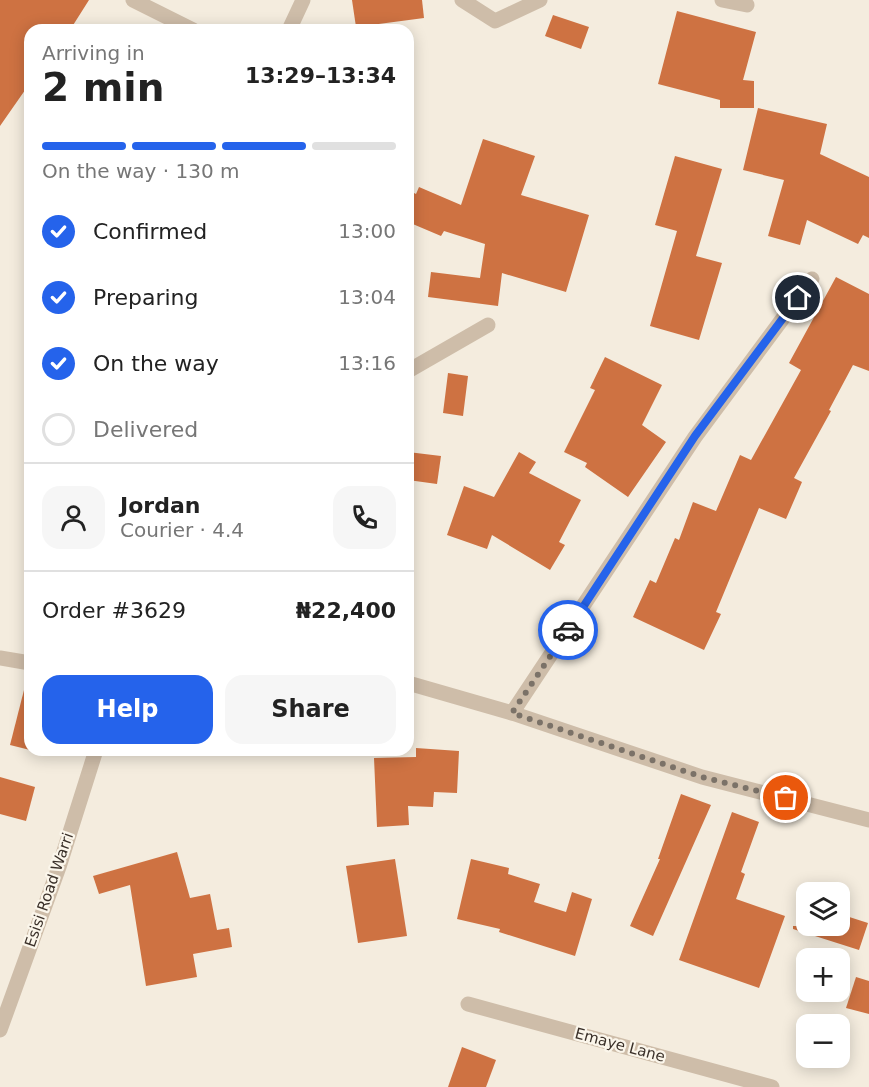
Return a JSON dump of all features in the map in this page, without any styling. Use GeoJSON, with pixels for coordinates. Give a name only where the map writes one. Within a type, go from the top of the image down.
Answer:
{"type":"FeatureCollection","features":[{"type":"Feature","properties":{"kind":"street"},"geometry":{"type":"LineString","coordinates":[[133,0],[181,24]]}},
{"type":"Feature","properties":{"kind":"street"},"geometry":{"type":"LineString","coordinates":[[293,24],[303,0]]}},
{"type":"Feature","properties":{"kind":"street"},"geometry":{"type":"LineString","coordinates":[[462,0],[495,21],[540,0]]}},
{"type":"Feature","properties":{"kind":"street"},"geometry":{"type":"LineString","coordinates":[[722,0],[747,5]]}},
{"type":"Feature","properties":{"kind":"street"},"geometry":{"type":"LineString","coordinates":[[512,713],[695,436],[812,279]]}},
{"type":"Feature","properties":{"kind":"street"},"geometry":{"type":"LineString","coordinates":[[414,368],[488,325]]}},
{"type":"Feature","properties":{"kind":"street"},"geometry":{"type":"LineString","coordinates":[[0,658],[24,662]]}},
{"type":"Feature","properties":{"kind":"street"},"geometry":{"type":"LineString","coordinates":[[414,685],[512,713],[702,777],[869,820]]}},
{"type":"Feature","properties":{"kind":"street","name":"Esisi Road Warri"},"geometry":{"type":"LineString","coordinates":[[0,1030],[59,867],[94,756]]}},
{"type":"Feature","properties":{"kind":"street","name":"Emaye Lane"},"geometry":{"type":"LineString","coordinates":[[468,1004],[772,1087]]}},
{"type":"Feature","properties":{"kind":"building"},"geometry":{"type":"Polygon","coordinates":[[[0,0],[89,0],[74,24],[24,24],[24,92],[0,126],[0,0]]]}},
{"type":"Feature","properties":{"kind":"building"},"geometry":{"type":"Polygon","coordinates":[[[352,0],[422,0],[424,18],[379,24],[356,24],[352,0]]]}},
{"type":"Feature","properties":{"kind":"building"},"geometry":{"type":"Polygon","coordinates":[[[677,11],[756,32],[743,80],[754,81],[754,108],[720,108],[720,100],[658,84],[677,11]]]}},
{"type":"Feature","properties":{"kind":"building"},"geometry":{"type":"Polygon","coordinates":[[[553,15],[589,27],[581,49],[545,36],[553,15]]]}},
{"type":"Feature","properties":{"kind":"building"},"geometry":{"type":"Polygon","coordinates":[[[758,108],[827,124],[820,154],[869,177],[869,238],[863,235],[858,244],[807,220],[800,245],[768,236],[784,180],[743,170],[758,108]]]}},
{"type":"Feature","properties":{"kind":"building"},"geometry":{"type":"Polygon","coordinates":[[[483,139],[535,156],[521,195],[589,215],[566,292],[502,273],[498,306],[428,297],[431,272],[480,278],[485,244],[444,231],[441,236],[414,225],[414,193],[416,194],[419,187],[461,205],[483,139]]]}},
{"type":"Feature","properties":{"kind":"building"},"geometry":{"type":"Polygon","coordinates":[[[675,156],[722,169],[696,256],[722,263],[699,340],[650,326],[677,231],[655,225],[675,156]]]}},
{"type":"Feature","properties":{"kind":"building"},"geometry":{"type":"Polygon","coordinates":[[[836,277],[869,294],[869,371],[853,365],[794,478],[802,482],[786,519],[759,508],[716,612],[721,614],[704,650],[633,617],[650,580],[656,583],[675,538],[679,540],[693,502],[716,511],[740,455],[751,460],[801,370],[789,363],[836,277]]]}},
{"type":"Feature","properties":{"kind":"building"},"geometry":{"type":"Polygon","coordinates":[[[605,357],[662,385],[642,425],[666,442],[628,497],[585,467],[587,463],[564,452],[595,390],[590,388],[605,357]]]}},
{"type":"Feature","properties":{"kind":"building"},"geometry":{"type":"Polygon","coordinates":[[[448,373],[468,376],[463,416],[443,413],[448,373]]]}},
{"type":"Feature","properties":{"kind":"building"},"geometry":{"type":"Polygon","coordinates":[[[519,452],[536,462],[529,473],[581,500],[559,542],[565,545],[550,570],[492,535],[487,549],[447,535],[464,486],[494,497],[519,452]]]}},
{"type":"Feature","properties":{"kind":"building"},"geometry":{"type":"Polygon","coordinates":[[[414,453],[441,456],[437,484],[414,481],[414,453]]]}},
{"type":"Feature","properties":{"kind":"building"},"geometry":{"type":"Polygon","coordinates":[[[24,690],[24,748],[10,745],[24,690]]]}},
{"type":"Feature","properties":{"kind":"building"},"geometry":{"type":"Polygon","coordinates":[[[416,748],[459,751],[457,793],[434,792],[433,807],[408,806],[409,825],[377,827],[374,758],[416,757],[416,748]]]}},
{"type":"Feature","properties":{"kind":"building"},"geometry":{"type":"Polygon","coordinates":[[[0,777],[35,787],[26,821],[0,814],[0,777]]]}},
{"type":"Feature","properties":{"kind":"building"},"geometry":{"type":"Polygon","coordinates":[[[681,794],[711,805],[653,936],[630,926],[660,859],[658,859],[681,794]]]}},
{"type":"Feature","properties":{"kind":"building"},"geometry":{"type":"Polygon","coordinates":[[[732,812],[759,822],[741,872],[745,874],[736,899],[785,916],[759,988],[679,960],[732,812]]]}},
{"type":"Feature","properties":{"kind":"building"},"geometry":{"type":"Polygon","coordinates":[[[177,852],[190,898],[210,894],[217,930],[229,928],[232,947],[193,954],[197,977],[146,986],[130,885],[99,894],[93,876],[177,852]]]}},
{"type":"Feature","properties":{"kind":"building"},"geometry":{"type":"Polygon","coordinates":[[[395,859],[407,936],[358,943],[346,866],[395,859]]]}},
{"type":"Feature","properties":{"kind":"building"},"geometry":{"type":"Polygon","coordinates":[[[471,859],[509,868],[508,874],[540,884],[534,902],[566,912],[572,892],[592,899],[575,956],[499,932],[500,929],[457,919],[471,859]]]}},
{"type":"Feature","properties":{"kind":"building"},"geometry":{"type":"Polygon","coordinates":[[[850,917],[868,923],[859,950],[815,936],[850,936],[850,917]]]}},
{"type":"Feature","properties":{"kind":"building"},"geometry":{"type":"Polygon","coordinates":[[[856,977],[869,981],[869,1014],[846,1008],[850,1002],[856,977]]]}},
{"type":"Feature","properties":{"kind":"building"},"geometry":{"type":"Polygon","coordinates":[[[462,1047],[496,1060],[486,1087],[448,1087],[462,1047]]]}},
{"type":"Feature","properties":{"kind":"way so far"},"geometry":{"type":"LineString","coordinates":[[568,630],[512,713],[702,777],[786,798]]}},
{"type":"Feature","properties":{"kind":"route"},"geometry":{"type":"LineString","coordinates":[[568,630],[695,436],[798,298]]}}]}
